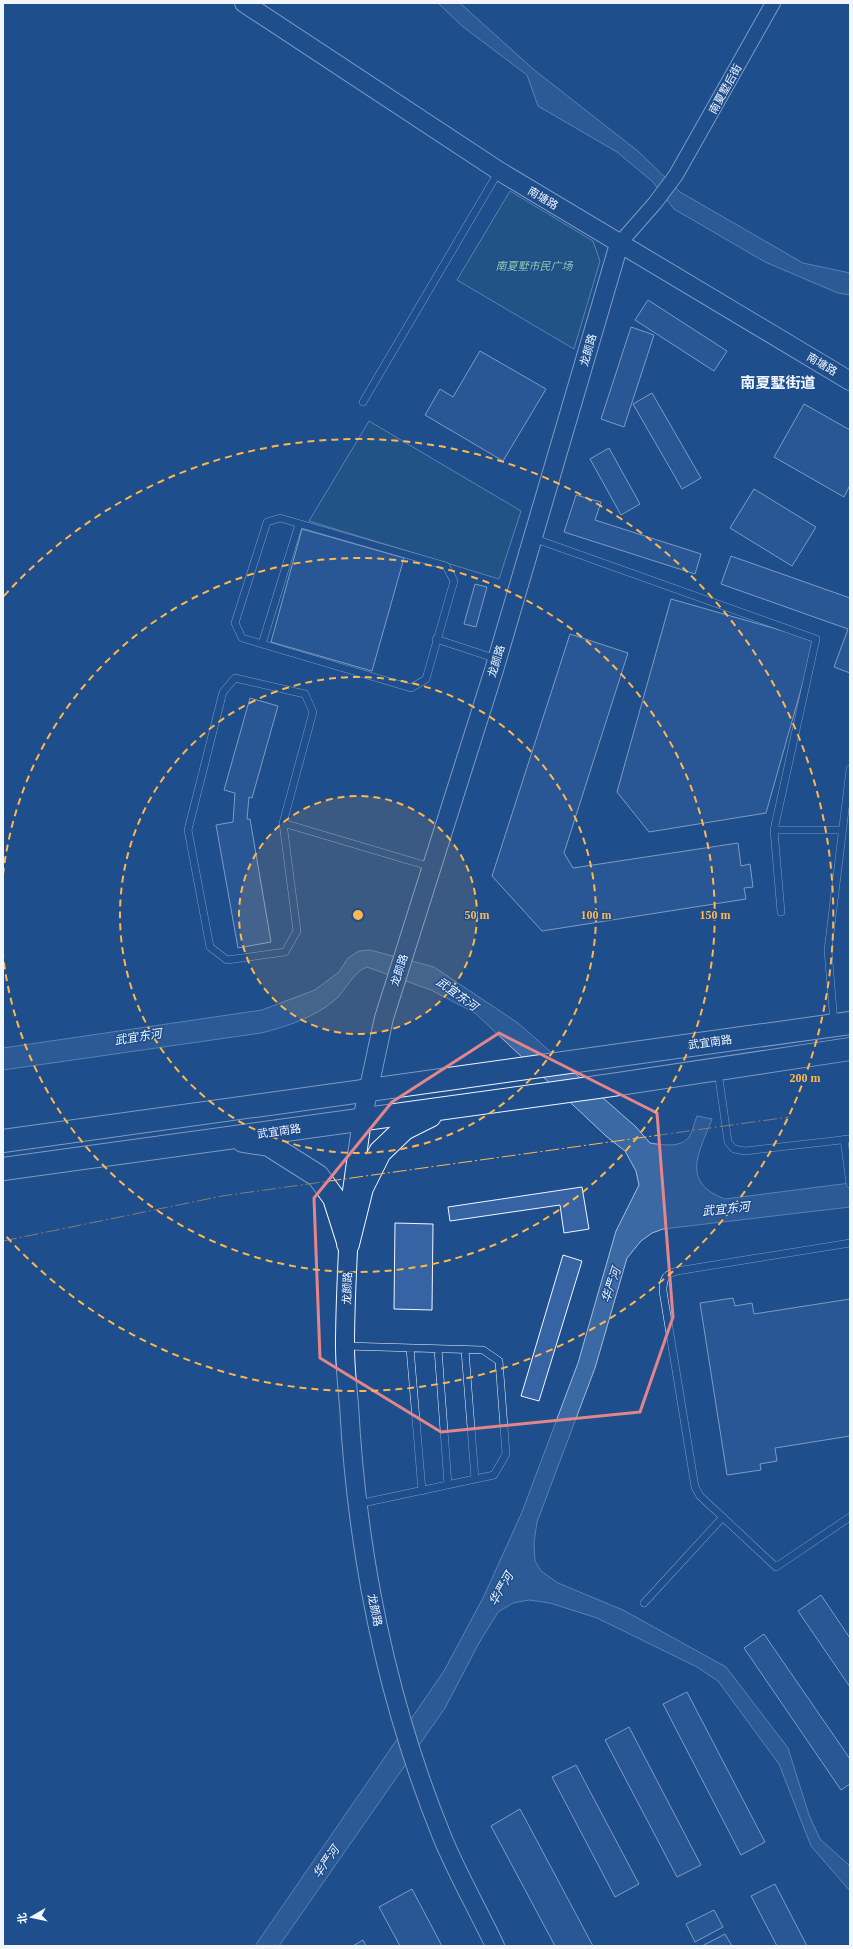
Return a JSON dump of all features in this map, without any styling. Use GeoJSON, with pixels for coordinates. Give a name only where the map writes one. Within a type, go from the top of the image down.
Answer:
{"type":"FeatureCollection","features":[{"type":"Feature","properties":{"kind":"main road","name":"武宜南路"},"geometry":{"type":"LineString","coordinates":[[368,1091],[842,1024]]}},
{"type":"Feature","properties":{"kind":"main road"},"geometry":{"type":"LineString","coordinates":[[717,1068],[850,1049]]}},
{"type":"Feature","properties":{"kind":"main road","name":"武宜南路"},"geometry":{"type":"LineString","coordinates":[[3,1169],[612,1085],[717,1068]]}},
{"type":"Feature","properties":{"kind":"main road"},"geometry":{"type":"LineString","coordinates":[[3,1141],[368,1091]]}},
{"type":"Feature","properties":{"kind":"main road"},"geometry":{"type":"LineString","coordinates":[[348,1244],[362,1188],[380,1152],[404,1129],[447,1108]]}},
{"type":"Feature","properties":{"kind":"main road"},"geometry":{"type":"LineString","coordinates":[[226,1138],[269,1145],[318,1176],[334,1198],[348,1244]]}},
{"type":"Feature","properties":{"kind":"street","name":"南塘路"},"geometry":{"type":"LineString","coordinates":[[244,3],[499,171],[850,381]]}},
{"type":"Feature","properties":{"kind":"street","name":"南夏墅后街"},"geometry":{"type":"LineString","coordinates":[[619,244],[655,203],[676,175],[773,3]]}},
{"type":"Feature","properties":{"kind":"street","name":"龙颜路"},"geometry":{"type":"LineString","coordinates":[[495,1946],[444,1839],[416,1766],[401,1717],[372,1599],[357,1505],[352,1457],[345,1346],[350,1206],[362,1120],[384,1018],[497,659],[619,244]]}},
{"type":"Feature","properties":{"kind":"lane"},"geometry":{"type":"LineString","coordinates":[[363,402],[499,171]]}},
{"type":"Feature","properties":{"kind":"lane"},"geometry":{"type":"LineString","coordinates":[[280,518],[446,566],[454,581],[436,639],[426,679],[411,688],[242,638],[235,623],[267,522],[280,518]]}},
{"type":"Feature","properties":{"kind":"lane"},"geometry":{"type":"LineString","coordinates":[[262,644],[299,524]]}},
{"type":"Feature","properties":{"kind":"lane"},"geometry":{"type":"LineString","coordinates":[[533,538],[816,640],[774,830],[781,912]]}},
{"type":"Feature","properties":{"kind":"lane"},"geometry":{"type":"LineString","coordinates":[[436,639],[497,659]]}},
{"type":"Feature","properties":{"kind":"lane"},"geometry":{"type":"LineString","coordinates":[[235,678],[305,694],[313,712],[283,823],[297,931],[285,952],[227,960],[210,947],[188,830],[223,692],[235,678]]}},
{"type":"Feature","properties":{"kind":"lane"},"geometry":{"type":"LineString","coordinates":[[842,1024],[828,950],[850,769]]}},
{"type":"Feature","properties":{"kind":"lane"},"geometry":{"type":"LineString","coordinates":[[283,823],[431,867]]}},
{"type":"Feature","properties":{"kind":"lane"},"geometry":{"type":"LineString","coordinates":[[774,830],[842,830]]}},
{"type":"Feature","properties":{"kind":"lane"},"geometry":{"type":"LineString","coordinates":[[717,1068],[728,1142],[734,1149],[745,1152],[847,1139],[850,1184]]}},
{"type":"Feature","properties":{"kind":"lane"},"geometry":{"type":"LineString","coordinates":[[850,1243],[677,1271],[668,1273],[663,1281],[663,1291],[695,1487],[700,1496],[776,1567],[850,1517]]}},
{"type":"Feature","properties":{"kind":"lane"},"geometry":{"type":"LineString","coordinates":[[345,1346],[483,1350],[499,1361],[506,1454],[494,1475],[357,1505]]}},
{"type":"Feature","properties":{"kind":"lane"},"geometry":{"type":"LineString","coordinates":[[410,1348],[422,1491]]}},
{"type":"Feature","properties":{"kind":"lane"},"geometry":{"type":"LineString","coordinates":[[438,1349],[448,1485]]}},
{"type":"Feature","properties":{"kind":"lane"},"geometry":{"type":"LineString","coordinates":[[465,1350],[475,1479]]}},
{"type":"Feature","properties":{"kind":"lane"},"geometry":{"type":"LineString","coordinates":[[644,1602],[723,1517]]}},
{"type":"Feature","properties":{"kind":"highlighted area"},"geometry":{"type":"Polygon","coordinates":[[[499,1033],[657,1113],[673,1317],[640,1412],[441,1432],[320,1358],[314,1198],[392,1102],[499,1033]]]}},
{"type":"Feature","properties":{"kind":"green space","name":"南夏墅市民广场"},"geometry":{"type":"Polygon","coordinates":[[[510,191],[593,241],[600,261],[574,349],[457,280],[510,191]]]}},
{"type":"Feature","properties":{"kind":"green space"},"geometry":{"type":"Polygon","coordinates":[[[369,421],[521,511],[499,579],[309,521],[369,421]]]}},
{"type":"Feature","properties":{"kind":"water"},"geometry":{"type":"Polygon","coordinates":[[[438,3],[460,3],[533,69],[639,152],[680,192],[803,263],[850,273],[850,295],[838,293],[765,262],[674,209],[653,182],[617,152],[538,106],[527,75],[462,26],[438,3]]]}},
{"type":"Feature","properties":{"kind":"water"},"geometry":{"type":"Polygon","coordinates":[[[370,950],[434,967],[518,1023],[636,1127],[650,1143],[671,1145],[681,1143],[689,1137],[697,1116],[712,1119],[702,1143],[699,1155],[697,1165],[698,1175],[702,1184],[711,1192],[725,1199],[850,1183],[850,1207],[663,1229],[652,1233],[641,1241],[627,1258],[595,1368],[537,1522],[534,1543],[535,1561],[541,1571],[558,1583],[623,1610],[726,1667],[788,1748],[809,1815],[820,1839],[850,1866],[850,1891],[811,1846],[779,1764],[718,1681],[697,1667],[597,1618],[550,1603],[529,1600],[513,1603],[498,1612],[479,1643],[445,1708],[279,1946],[255,1946],[444,1671],[484,1596],[522,1512],[578,1363],[616,1231],[639,1185],[636,1171],[625,1151],[606,1136],[475,1013],[431,990],[367,967],[362,969],[354,977],[335,1000],[319,1011],[280,1028],[261,1033],[3,1070],[3,1048],[262,1010],[315,990],[339,972],[348,958],[359,951],[370,950]]]}},
{"type":"Feature","properties":{"kind":"building"},"geometry":{"type":"Polygon","coordinates":[[[648,300],[727,351],[714,371],[635,320],[648,300]]]}},
{"type":"Feature","properties":{"kind":"building"},"geometry":{"type":"Polygon","coordinates":[[[631,327],[654,335],[624,427],[601,419],[631,327]]]}},
{"type":"Feature","properties":{"kind":"building"},"geometry":{"type":"Polygon","coordinates":[[[480,351],[546,389],[503,461],[425,415],[440,389],[453,397],[480,351]]]}},
{"type":"Feature","properties":{"kind":"building"},"geometry":{"type":"Polygon","coordinates":[[[652,393],[701,478],[682,489],[633,404],[652,393]]]}},
{"type":"Feature","properties":{"kind":"building"},"geometry":{"type":"Polygon","coordinates":[[[804,404],[850,430],[850,485],[844,497],[774,457],[804,404]]]}},
{"type":"Feature","properties":{"kind":"building"},"geometry":{"type":"Polygon","coordinates":[[[609,448],[640,504],[621,515],[590,459],[609,448]]]}},
{"type":"Feature","properties":{"kind":"building"},"geometry":{"type":"Polygon","coordinates":[[[754,489],[816,527],[792,566],[730,528],[754,489]]]}},
{"type":"Feature","properties":{"kind":"building"},"geometry":{"type":"Polygon","coordinates":[[[576,495],[601,502],[595,520],[701,554],[695,574],[564,532],[576,495]]]}},
{"type":"Feature","properties":{"kind":"building"},"geometry":{"type":"Polygon","coordinates":[[[302,529],[404,558],[372,671],[271,642],[302,529]]]}},
{"type":"Feature","properties":{"kind":"building"},"geometry":{"type":"Polygon","coordinates":[[[731,556],[850,598],[850,673],[834,667],[848,629],[721,584],[731,556]]]}},
{"type":"Feature","properties":{"kind":"building"},"geometry":{"type":"Polygon","coordinates":[[[475,584],[487,587],[476,627],[464,624],[475,584]]]}},
{"type":"Feature","properties":{"kind":"building"},"geometry":{"type":"Polygon","coordinates":[[[671,599],[815,640],[766,813],[649,832],[617,792],[671,599]]]}},
{"type":"Feature","properties":{"kind":"building"},"geometry":{"type":"Polygon","coordinates":[[[570,634],[628,653],[564,853],[573,868],[738,843],[741,866],[750,864],[753,887],[744,888],[746,899],[542,931],[492,876],[570,634]]]}},
{"type":"Feature","properties":{"kind":"building"},"geometry":{"type":"Polygon","coordinates":[[[250,698],[278,706],[252,798],[249,797],[247,819],[250,819],[271,942],[238,948],[216,825],[233,822],[235,793],[224,790],[250,698]]]}},
{"type":"Feature","properties":{"kind":"building"},"geometry":{"type":"Polygon","coordinates":[[[582,1187],[589,1229],[564,1233],[560,1205],[450,1221],[448,1207],[582,1187]]]}},
{"type":"Feature","properties":{"kind":"building"},"geometry":{"type":"Polygon","coordinates":[[[395,1223],[433,1224],[432,1310],[394,1309],[395,1223]]]}},
{"type":"Feature","properties":{"kind":"building"},"geometry":{"type":"Polygon","coordinates":[[[563,1255],[582,1261],[539,1401],[521,1396],[563,1255]]]}},
{"type":"Feature","properties":{"kind":"building"},"geometry":{"type":"Polygon","coordinates":[[[733,1298],[735,1306],[752,1303],[754,1314],[850,1299],[850,1436],[775,1448],[777,1461],[760,1464],[761,1470],[727,1475],[700,1303],[733,1298]]]}},
{"type":"Feature","properties":{"kind":"building"},"geometry":{"type":"Polygon","coordinates":[[[821,1595],[850,1638],[850,1687],[798,1611],[821,1595]]]}},
{"type":"Feature","properties":{"kind":"building"},"geometry":{"type":"Polygon","coordinates":[[[764,1634],[850,1759],[850,1784],[841,1790],[744,1648],[764,1634]]]}},
{"type":"Feature","properties":{"kind":"building"},"geometry":{"type":"Polygon","coordinates":[[[687,1692],[765,1842],[741,1855],[663,1704],[687,1692]]]}},
{"type":"Feature","properties":{"kind":"building"},"geometry":{"type":"Polygon","coordinates":[[[629,1727],[701,1865],[677,1877],[605,1740],[629,1727]]]}},
{"type":"Feature","properties":{"kind":"building"},"geometry":{"type":"Polygon","coordinates":[[[576,1765],[639,1884],[615,1897],[552,1777],[576,1765]]]}},
{"type":"Feature","properties":{"kind":"building"},"geometry":{"type":"Polygon","coordinates":[[[520,1809],[593,1946],[555,1946],[491,1826],[520,1809]]]}},
{"type":"Feature","properties":{"kind":"building"},"geometry":{"type":"Polygon","coordinates":[[[775,1884],[807,1946],[777,1946],[751,1896],[775,1884]]]}},
{"type":"Feature","properties":{"kind":"building"},"geometry":{"type":"Polygon","coordinates":[[[412,1889],[442,1946],[400,1946],[379,1907],[412,1889]]]}},
{"type":"Feature","properties":{"kind":"building"},"geometry":{"type":"Polygon","coordinates":[[[714,1910],[723,1927],[695,1942],[686,1924],[714,1910]]]}},
{"type":"Feature","properties":{"kind":"building"},"geometry":{"type":"Polygon","coordinates":[[[725,1934],[732,1946],[702,1946],[725,1934]]]}},
{"type":"Feature","properties":{"kind":"building"},"geometry":{"type":"Polygon","coordinates":[[[363,1940],[366,1946],[353,1946],[363,1940]]]}},
{"type":"Feature","properties":{"kind":"power"},"geometry":{"type":"LineString","coordinates":[[3,1241],[222,1196],[789,1117]]}},
{"type":"Feature","properties":{"kind":"district","name":"南夏墅街道"},"geometry":{"type":"Point","coordinates":[778,383]}},
{"type":"Feature","properties":{"kind":"water label","name":"武宜东河"},"geometry":{"type":"Point","coordinates":[457,994]}},
{"type":"Feature","properties":{"kind":"water label","name":"武宜东河"},"geometry":{"type":"Point","coordinates":[138,1037]}},
{"type":"Feature","properties":{"kind":"water label","name":"武宜东河"},"geometry":{"type":"Point","coordinates":[726,1209]}},
{"type":"Feature","properties":{"kind":"water label","name":"华严河"},"geometry":{"type":"Point","coordinates":[611,1285]}},
{"type":"Feature","properties":{"kind":"water label","name":"华严河"},"geometry":{"type":"Point","coordinates":[501,1589]}},
{"type":"Feature","properties":{"kind":"water label","name":"华严河"},"geometry":{"type":"Point","coordinates":[326,1862]}}]}
